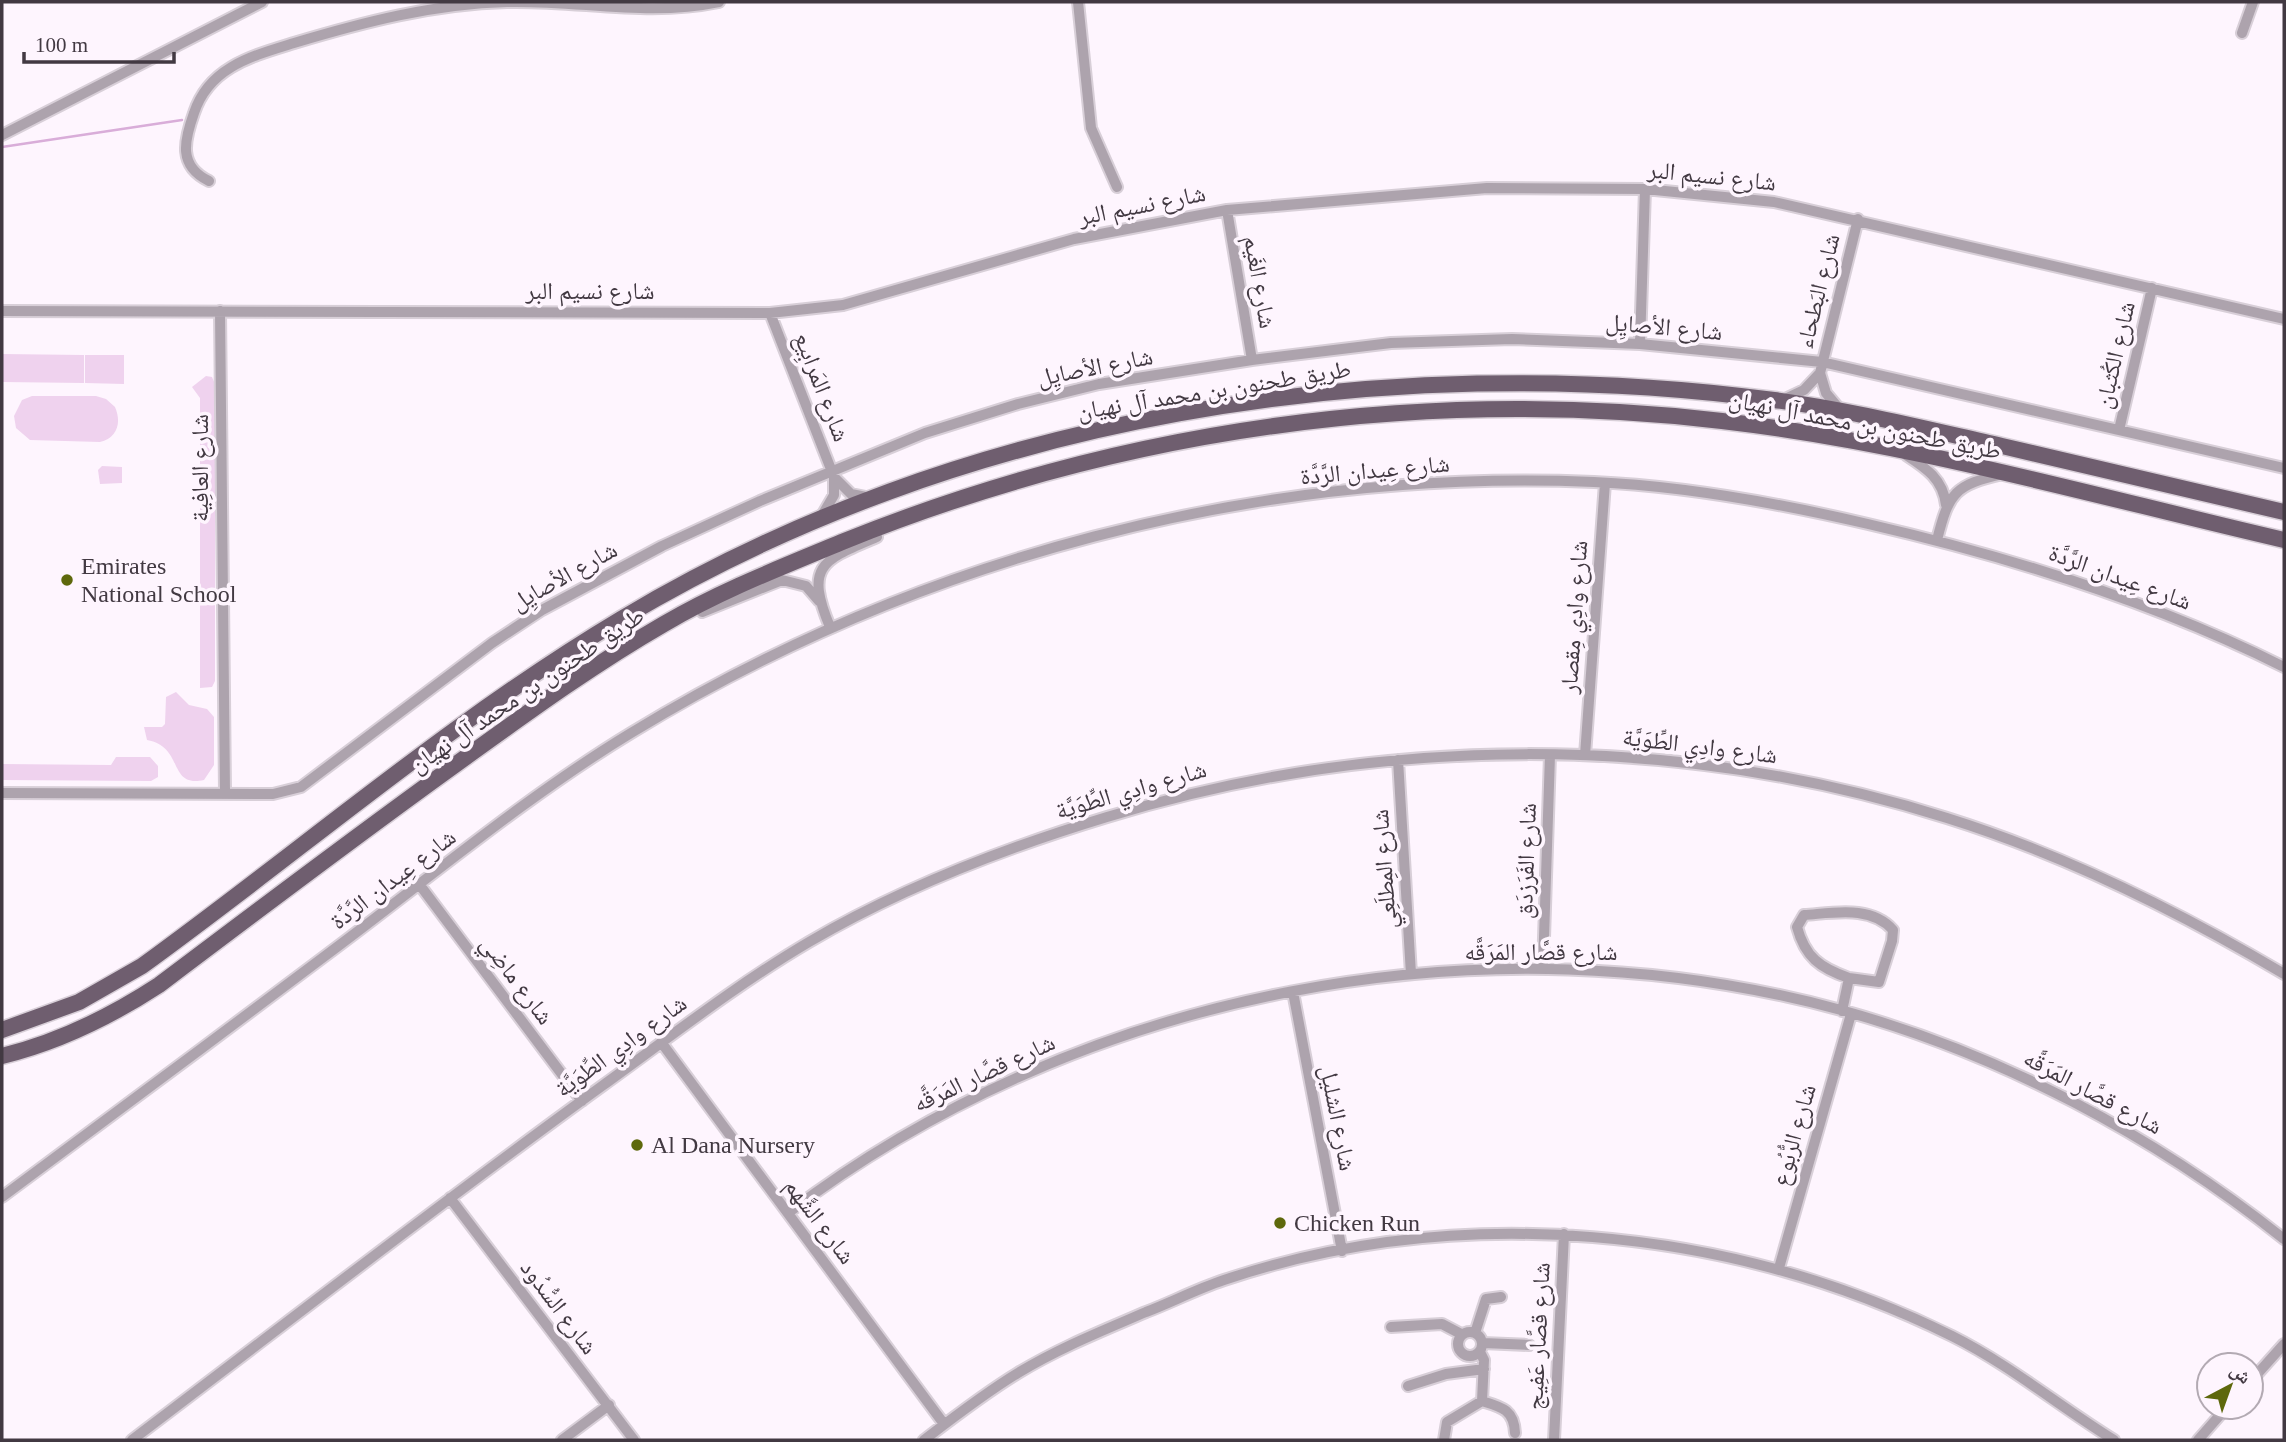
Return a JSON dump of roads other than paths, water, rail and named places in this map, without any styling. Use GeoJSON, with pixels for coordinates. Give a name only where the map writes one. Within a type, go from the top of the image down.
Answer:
{"type":"FeatureCollection","features":[{"type":"Feature","properties":{"kind":"main road","name":"طريق طحنون بن محمد آل نهيان"},"geometry":{"type":"LineString","coordinates":[[2,1030],[79,1002],[142,966],[490,705],[610,625],[689,580],[820,519],[875,498],[994,458],[1122,423],[1361,388],[1436,384],[1619,384],[1781,401],[1841,411],[2284,512]]}},
{"type":"Feature","properties":{"kind":"main road","name":"طريق طحنون بن محمد آل نهيان"},"geometry":{"type":"LineString","coordinates":[[2,1056],[73,1032],[116,1012],[149,992],[568,683],[669,621],[784,566],[908,516],[1057,468],[1148,447],[1262,426],[1366,415],[1548,408],[1642,413],[1752,425],[1898,450],[2284,540]]}},
{"type":"Feature","properties":{"kind":"street"},"geometry":{"type":"LineString","coordinates":[[2,135],[262,2]]}},
{"type":"Feature","properties":{"kind":"street"},"geometry":{"type":"LineString","coordinates":[[209,181],[194,172],[188,163],[185,144],[188,127],[198,101],[210,84],[248,57],[363,22],[435,8],[509,2],[651,10],[719,2]]}},
{"type":"Feature","properties":{"kind":"street"},"geometry":{"type":"LineString","coordinates":[[1078,2],[1091,128],[1117,187]]}},
{"type":"Feature","properties":{"kind":"street"},"geometry":{"type":"LineString","coordinates":[[2242,33],[2253,2]]}},
{"type":"Feature","properties":{"kind":"street","name":"شارع نسيم البر"},"geometry":{"type":"LineString","coordinates":[[2,312],[770,313],[843,305],[1074,239],[1227,210],[1487,188],[1645,189],[1774,202],[1858,219],[2284,319]]}},
{"type":"Feature","properties":{"kind":"street"},"geometry":{"type":"LineString","coordinates":[[1640,344],[1645,189]]}},
{"type":"Feature","properties":{"kind":"street","name":"شارع الغَيم"},"geometry":{"type":"LineString","coordinates":[[1227,210],[1252,360]]}},
{"type":"Feature","properties":{"kind":"street","name":"شارع البَطحاء"},"geometry":{"type":"LineString","coordinates":[[1781,401],[1804,390],[1821,368],[1858,219]]}},
{"type":"Feature","properties":{"kind":"street","name":"شارع الكُثبان"},"geometry":{"type":"LineString","coordinates":[[2119,430],[2152,288]]}},
{"type":"Feature","properties":{"kind":"street","name":"شارع العافِية"},"geometry":{"type":"LineString","coordinates":[[220,311],[225,792]]}},
{"type":"Feature","properties":{"kind":"street","name":"شارع المَرابِيع"},"geometry":{"type":"LineString","coordinates":[[770,313],[833,474],[834,495],[820,519]]}},
{"type":"Feature","properties":{"kind":"street","name":"شارع الأصايِل"},"geometry":{"type":"LineString","coordinates":[[2,793],[273,793],[313,780],[444,678],[542,610],[674,540],[925,433],[1018,404],[1098,384],[1252,360],[1391,343],[1512,339],[1640,344],[1821,368],[2119,430],[2284,468]]}},
{"type":"Feature","properties":{"kind":"street","name":"شارع البَطحاء"},"geometry":{"type":"LineString","coordinates":[[1821,368],[1826,393],[1841,411]]}},
{"type":"Feature","properties":{"kind":"street"},"geometry":{"type":"LineString","coordinates":[[1898,450],[1933,474],[1942,488],[1946,505]]}},
{"type":"Feature","properties":{"kind":"street","name":"شارع المَرابِيع"},"geometry":{"type":"LineString","coordinates":[[833,474],[851,494],[875,498]]}},
{"type":"Feature","properties":{"kind":"street"},"geometry":{"type":"LineString","coordinates":[[1937,540],[1946,505],[1964,485],[2003,474]]}},
{"type":"Feature","properties":{"kind":"street","name":"شارع عِيدان الرَّدَّة"},"geometry":{"type":"LineString","coordinates":[[2,1198],[419,884],[633,732],[830,627],[961,576],[1037,552],[1196,513],[1260,501],[1405,486],[1529,481],[1605,483],[1699,491],[1795,507],[1937,540],[2110,593],[2213,633],[2284,667]]}},
{"type":"Feature","properties":{"kind":"street","name":"شارع وادِي مِقصار"},"geometry":{"type":"LineString","coordinates":[[1585,755],[1605,483]]}},
{"type":"Feature","properties":{"kind":"street"},"geometry":{"type":"LineString","coordinates":[[819,601],[818,581],[827,562],[890,530],[908,516]]}},
{"type":"Feature","properties":{"kind":"street"},"geometry":{"type":"LineString","coordinates":[[669,621],[690,617],[782,580],[806,586],[819,601],[830,627]]}},
{"type":"Feature","properties":{"kind":"street","name":"شارع الفَرَزدَق"},"geometry":{"type":"LineString","coordinates":[[1544,968],[1550,755]]}},
{"type":"Feature","properties":{"kind":"street","name":"شارع وادِي الطِّوَيَّة"},"geometry":{"type":"LineString","coordinates":[[132,1440],[450,1198],[661,1042],[811,941],[865,912],[993,855],[1178,796],[1288,772],[1398,760],[1585,755],[1626,756],[1777,777],[1886,800],[1948,818],[2033,849],[2132,892],[2228,940],[2284,974]]}},
{"type":"Feature","properties":{"kind":"street","name":"شارع المِطلَعِي"},"geometry":{"type":"LineString","coordinates":[[1398,760],[1411,975]]}},
{"type":"Feature","properties":{"kind":"street","name":"شارع ماضِي"},"geometry":{"type":"LineString","coordinates":[[419,884],[582,1101]]}},
{"type":"Feature","properties":{"kind":"street"},"geometry":{"type":"LineString","coordinates":[[1849,911],[1884,920],[1893,930],[1878,982],[1849,978],[1823,969],[1802,948],[1797,927],[1804,915],[1849,911]]}},
{"type":"Feature","properties":{"kind":"street","name":"شارع قصَّار المَرَقَّه"},"geometry":{"type":"LineString","coordinates":[[788,1213],[823,1186],[950,1109],[1027,1073],[1168,1023],[1293,992],[1411,975],[1544,968],[1667,976],[1846,1012],[1977,1058],[2075,1102],[2205,1179],[2284,1239]]}},
{"type":"Feature","properties":{"kind":"street","name":"شارع الرُّبُوع"},"geometry":{"type":"LineString","coordinates":[[1779,1268],[1846,1012],[1849,978]]}},
{"type":"Feature","properties":{"kind":"street","name":"شارع الشليل"},"geometry":{"type":"LineString","coordinates":[[1293,992],[1342,1251]]}},
{"type":"Feature","properties":{"kind":"street","name":"شارع الشَّهم"},"geometry":{"type":"LineString","coordinates":[[661,1042],[944,1424]]}},
{"type":"Feature","properties":{"kind":"street","name":"شارع السُّدُود"},"geometry":{"type":"LineString","coordinates":[[450,1198],[634,1440]]}},
{"type":"Feature","properties":{"kind":"street"},"geometry":{"type":"LineString","coordinates":[[923,1440],[1019,1372],[1074,1343],[1223,1280],[1342,1251],[1412,1240],[1564,1234],[1680,1247],[1779,1268],[1850,1292],[1952,1336],[2041,1388],[2113,1440]]}},
{"type":"Feature","properties":{"kind":"street","name":"شارع قصَّار عَفِيج"},"geometry":{"type":"LineString","coordinates":[[1554,1440],[1564,1234]]}},
{"type":"Feature","properties":{"kind":"street"},"geometry":{"type":"LineString","coordinates":[[1482,1401],[1484,1369],[1481,1348],[1475,1333],[1486,1298],[1501,1297]]}},
{"type":"Feature","properties":{"kind":"street"},"geometry":{"type":"LineString","coordinates":[[1391,1327],[1442,1324],[1461,1335],[1475,1333]]}},
{"type":"Feature","properties":{"kind":"street"},"geometry":{"type":"LineString","coordinates":[[1461,1335],[1460,1351],[1473,1356],[1481,1348],[1529,1345]]}},
{"type":"Feature","properties":{"kind":"street"},"geometry":{"type":"LineString","coordinates":[[2265,1365],[2284,1344]]}},
{"type":"Feature","properties":{"kind":"street"},"geometry":{"type":"LineString","coordinates":[[1408,1386],[1446,1374],[1484,1369]]}},
{"type":"Feature","properties":{"kind":"street"},"geometry":{"type":"LineString","coordinates":[[1444,1440],[1447,1422],[1482,1401],[1504,1408],[1511,1414],[1515,1433]]}},
{"type":"Feature","properties":{"kind":"street"},"geometry":{"type":"LineString","coordinates":[[562,1440],[609,1405]]}},
{"type":"Feature","properties":{"kind":"street"},"geometry":{"type":"LineString","coordinates":[[2198,1440],[2215,1421]]}},
{"type":"Feature","properties":{"kind":"waterway"},"geometry":{"type":"LineString","coordinates":[[2,147],[182,120]]}},
{"type":"Feature","properties":{"kind":"place","name":"Emirates National School"},"geometry":{"type":"Point","coordinates":[67,580]}},
{"type":"Feature","properties":{"kind":"place","name":"Al Dana Nursery"},"geometry":{"type":"Point","coordinates":[637,1145]}},
{"type":"Feature","properties":{"kind":"place","name":"Chicken Run"},"geometry":{"type":"Point","coordinates":[1280,1223]}}]}
